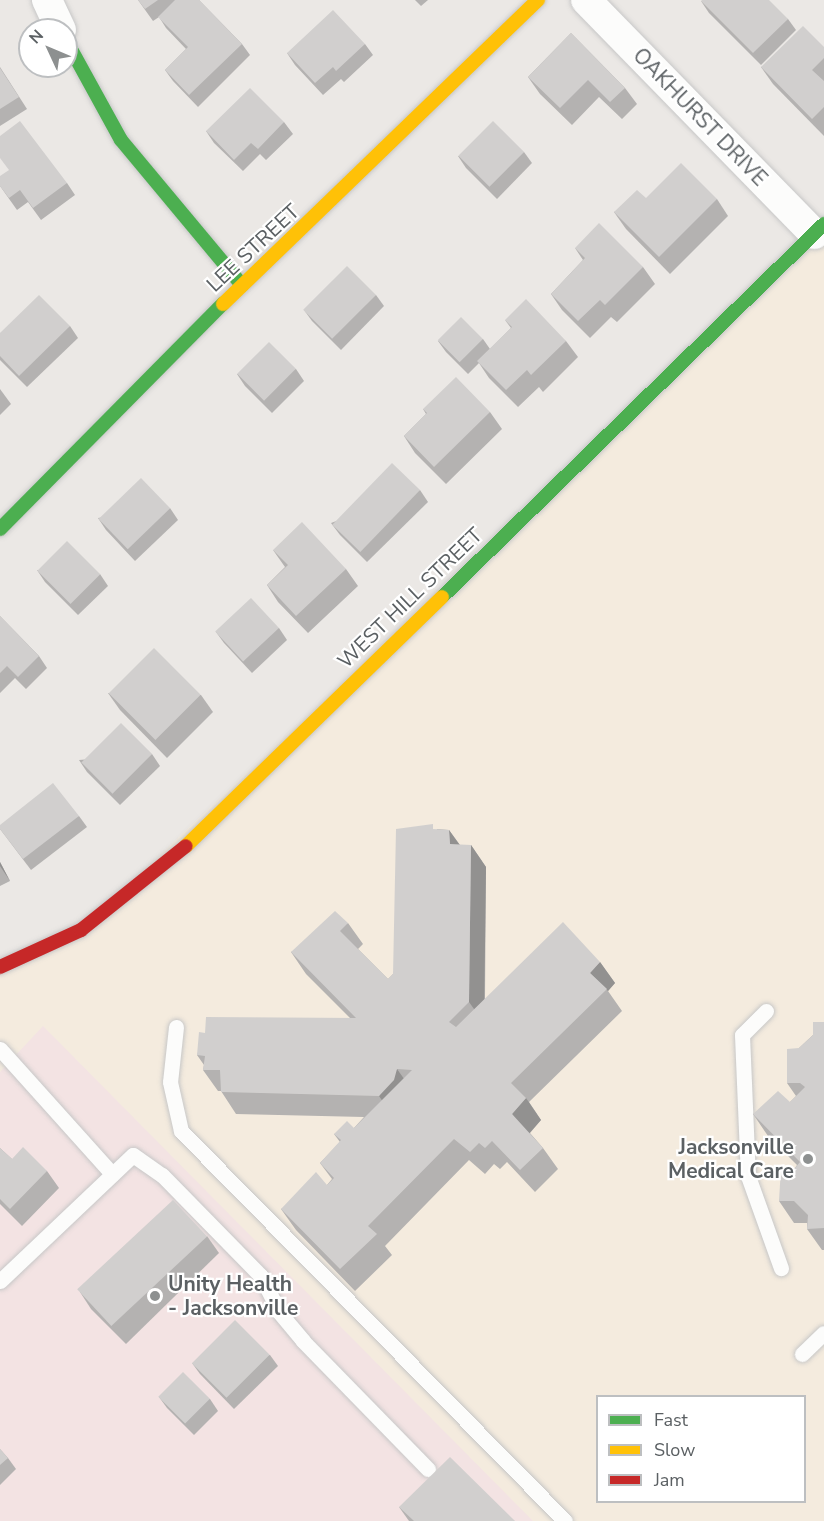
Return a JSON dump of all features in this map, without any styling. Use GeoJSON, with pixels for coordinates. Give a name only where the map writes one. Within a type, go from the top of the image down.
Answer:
{"type":"FeatureCollection","features":[{"type":"Feature","properties":{"kind":"street"},"geometry":{"type":"LineString","coordinates":[[47,0],[55,18]]}},
{"type":"Feature","properties":{"kind":"street","name":"LEE STREET"},"geometry":{"type":"LineString","coordinates":[[0,529],[242,285],[363,173],[538,0]]}},
{"type":"Feature","properties":{"kind":"street","name":"OAKHURST DRIVE"},"geometry":{"type":"LineString","coordinates":[[586,0],[819,229]]}},
{"type":"Feature","properties":{"kind":"street"},"geometry":{"type":"LineString","coordinates":[[78,65],[96,102],[122,140],[192,229],[242,285]]}},
{"type":"Feature","properties":{"kind":"street","name":"WEST HILL STREET"},"geometry":{"type":"LineString","coordinates":[[0,967],[81,930],[170,862],[819,229]]}},
{"type":"Feature","properties":{"kind":"lane"},"geometry":{"type":"LineString","coordinates":[[766,1011],[742,1035],[748,1176],[781,1268]]}},
{"type":"Feature","properties":{"kind":"lane"},"geometry":{"type":"LineString","coordinates":[[176,1027],[170,1082],[181,1131],[565,1521]]}},
{"type":"Feature","properties":{"kind":"lane"},"geometry":{"type":"LineString","coordinates":[[0,1049],[112,1174]]}},
{"type":"Feature","properties":{"kind":"lane"},"geometry":{"type":"LineString","coordinates":[[0,1281],[132,1155],[154,1168],[261,1276],[279,1312],[303,1341],[428,1469]]}},
{"type":"Feature","properties":{"kind":"lane"},"geometry":{"type":"LineString","coordinates":[[802,1354],[824,1333]]}},
{"type":"Feature","properties":{"kind":"shaded area"},"geometry":{"type":"Polygon","coordinates":[[[824,224],[824,1521],[0,1521],[0,967],[81,930],[824,224]]]}},
{"type":"Feature","properties":{"kind":"shaded area","name":"Unity Health - Jacksonville"},"geometry":{"type":"Polygon","coordinates":[[[43,1026],[533,1521],[0,1521],[0,1072],[43,1026]]]}},
{"type":"Feature","properties":{"kind":"building"},"geometry":{"type":"Polygon","coordinates":[[[138,0],[158,0],[145,9],[138,0]]]}},
{"type":"Feature","properties":{"kind":"building"},"geometry":{"type":"Polygon","coordinates":[[[175,0],[199,0],[242,44],[189,95],[165,70],[188,47],[158,17],[175,0]]]}},
{"type":"Feature","properties":{"kind":"building"},"geometry":{"type":"Polygon","coordinates":[[[702,0],[769,0],[788,19],[753,53],[702,0]]]}},
{"type":"Feature","properties":{"kind":"building"},"geometry":{"type":"Polygon","coordinates":[[[333,10],[365,44],[336,71],[333,67],[315,83],[287,53],[333,10]]]}},
{"type":"Feature","properties":{"kind":"building"},"geometry":{"type":"Polygon","coordinates":[[[803,26],[824,47],[824,58],[812,70],[824,81],[824,107],[812,119],[761,67],[803,26]]]}},
{"type":"Feature","properties":{"kind":"building"},"geometry":{"type":"Polygon","coordinates":[[[571,33],[625,88],[610,102],[588,80],[560,108],[528,77],[571,33]]]}},
{"type":"Feature","properties":{"kind":"building"},"geometry":{"type":"Polygon","coordinates":[[[0,68],[19,97],[0,109],[0,68]]]}},
{"type":"Feature","properties":{"kind":"building"},"geometry":{"type":"Polygon","coordinates":[[[250,88],[284,122],[258,149],[251,143],[234,160],[206,131],[250,88]]]}},
{"type":"Feature","properties":{"kind":"building"},"geometry":{"type":"Polygon","coordinates":[[[20,121],[67,183],[33,208],[20,190],[9,198],[0,186],[0,176],[9,170],[0,158],[0,136],[20,121]]]}},
{"type":"Feature","properties":{"kind":"building"},"geometry":{"type":"Polygon","coordinates":[[[493,121],[524,152],[489,187],[458,156],[493,121]]]}},
{"type":"Feature","properties":{"kind":"building"},"geometry":{"type":"Polygon","coordinates":[[[681,163],[717,199],[659,257],[614,212],[637,190],[646,198],[681,163]]]}},
{"type":"Feature","properties":{"kind":"building"},"geometry":{"type":"Polygon","coordinates":[[[599,223],[643,267],[605,305],[600,300],[578,321],[551,294],[585,258],[575,248],[599,223]]]}},
{"type":"Feature","properties":{"kind":"building"},"geometry":{"type":"Polygon","coordinates":[[[347,266],[376,295],[332,339],[303,310],[347,266]]]}},
{"type":"Feature","properties":{"kind":"building"},"geometry":{"type":"Polygon","coordinates":[[[39,295],[70,326],[19,376],[0,356],[0,333],[39,295]]]}},
{"type":"Feature","properties":{"kind":"building"},"geometry":{"type":"Polygon","coordinates":[[[526,299],[566,341],[531,375],[527,370],[506,390],[477,361],[512,327],[505,320],[526,299]]]}},
{"type":"Feature","properties":{"kind":"building"},"geometry":{"type":"Polygon","coordinates":[[[461,317],[483,339],[460,362],[438,340],[461,317]]]}},
{"type":"Feature","properties":{"kind":"building"},"geometry":{"type":"Polygon","coordinates":[[[269,342],[296,369],[264,401],[237,374],[269,342]]]}},
{"type":"Feature","properties":{"kind":"building"},"geometry":{"type":"Polygon","coordinates":[[[456,377],[490,412],[434,467],[404,436],[427,413],[423,409],[456,377]]]}},
{"type":"Feature","properties":{"kind":"building"},"geometry":{"type":"Polygon","coordinates":[[[392,463],[420,490],[360,552],[332,525],[392,463]]]}},
{"type":"Feature","properties":{"kind":"building"},"geometry":{"type":"Polygon","coordinates":[[[141,478],[170,508],[128,549],[99,519],[141,478]]]}},
{"type":"Feature","properties":{"kind":"building"},"geometry":{"type":"Polygon","coordinates":[[[302,522],[346,569],[296,616],[267,585],[288,565],[273,550],[302,522]]]}},
{"type":"Feature","properties":{"kind":"building"},"geometry":{"type":"Polygon","coordinates":[[[67,541],[100,574],[71,604],[37,571],[67,541]]]}},
{"type":"Feature","properties":{"kind":"building"},"geometry":{"type":"Polygon","coordinates":[[[251,598],[279,628],[243,661],[215,631],[251,598]]]}},
{"type":"Feature","properties":{"kind":"building"},"geometry":{"type":"Polygon","coordinates":[[[0,616],[39,656],[18,677],[7,666],[0,673],[0,616]]]}},
{"type":"Feature","properties":{"kind":"building"},"geometry":{"type":"Polygon","coordinates":[[[154,648],[201,695],[155,740],[109,693],[154,648]]]}},
{"type":"Feature","properties":{"kind":"building"},"geometry":{"type":"Polygon","coordinates":[[[121,723],[152,754],[113,794],[81,763],[121,723]]]}},
{"type":"Feature","properties":{"kind":"building"},"geometry":{"type":"Polygon","coordinates":[[[53,783],[79,816],[23,859],[0,829],[0,825],[53,783]]]}},
{"type":"Feature","properties":{"kind":"building"},"geometry":{"type":"Polygon","coordinates":[[[433,824],[433,829],[449,830],[450,844],[471,845],[469,1002],[449,1022],[456,1027],[563,922],[600,962],[590,973],[607,989],[511,1083],[526,1098],[512,1114],[543,1148],[520,1170],[492,1141],[485,1148],[479,1143],[470,1152],[454,1139],[368,1226],[377,1234],[340,1269],[281,1209],[316,1172],[327,1185],[334,1178],[320,1163],[341,1140],[334,1134],[347,1121],[354,1128],[412,1070],[397,1069],[394,1080],[379,1096],[221,1092],[220,1070],[203,1070],[205,1056],[197,1055],[199,1032],[205,1033],[206,1017],[356,1018],[291,952],[335,911],[348,923],[340,931],[388,979],[393,974],[396,829],[433,824]]]}},
{"type":"Feature","properties":{"kind":"building"},"geometry":{"type":"Polygon","coordinates":[[[813,1022],[824,1022],[824,1228],[807,1229],[808,1215],[794,1201],[779,1201],[781,1167],[795,1168],[800,1162],[753,1114],[778,1091],[790,1102],[805,1087],[800,1083],[787,1083],[787,1049],[799,1048],[813,1035],[813,1022]]]}},
{"type":"Feature","properties":{"kind":"building"},"geometry":{"type":"Polygon","coordinates":[[[23,1147],[47,1171],[10,1209],[0,1199],[0,1148],[12,1159],[23,1147]]]}},
{"type":"Feature","properties":{"kind":"building"},"geometry":{"type":"Polygon","coordinates":[[[173,1200],[207,1237],[111,1326],[77,1289],[173,1200]]]}},
{"type":"Feature","properties":{"kind":"building"},"geometry":{"type":"Polygon","coordinates":[[[235,1320],[270,1355],[227,1398],[192,1363],[235,1320]]]}},
{"type":"Feature","properties":{"kind":"building"},"geometry":{"type":"Polygon","coordinates":[[[183,1372],[210,1399],[185,1424],[158,1397],[183,1372]]]}},
{"type":"Feature","properties":{"kind":"building"},"geometry":{"type":"Polygon","coordinates":[[[0,1449],[8,1458],[0,1465],[0,1449]]]}},
{"type":"Feature","properties":{"kind":"building"},"geometry":{"type":"Polygon","coordinates":[[[450,1457],[515,1521],[414,1521],[399,1507],[450,1457]]]}},
{"type":"Feature","properties":{"kind":"traffic: fast"},"geometry":{"type":"LineString","coordinates":[[78,62],[121,140],[242,285]]}},
{"type":"Feature","properties":{"kind":"traffic: fast"},"geometry":{"type":"LineString","coordinates":[[442,597],[824,224]]}},
{"type":"Feature","properties":{"kind":"traffic: fast"},"geometry":{"type":"LineString","coordinates":[[0,529],[223,304]]}},
{"type":"Feature","properties":{"kind":"traffic: slow"},"geometry":{"type":"LineString","coordinates":[[223,304],[538,0]]}},
{"type":"Feature","properties":{"kind":"traffic: slow"},"geometry":{"type":"LineString","coordinates":[[186,846],[442,597]]}},
{"type":"Feature","properties":{"kind":"traffic: jam"},"geometry":{"type":"LineString","coordinates":[[0,967],[81,930],[186,846]]}},
{"type":"Feature","properties":{"kind":"place","name":"Jacksonville Medical Care"},"geometry":{"type":"Point","coordinates":[808,1159]}},
{"type":"Feature","properties":{"kind":"place","name":"Unity Health - Jacksonville"},"geometry":{"type":"Point","coordinates":[155,1296]}}]}
